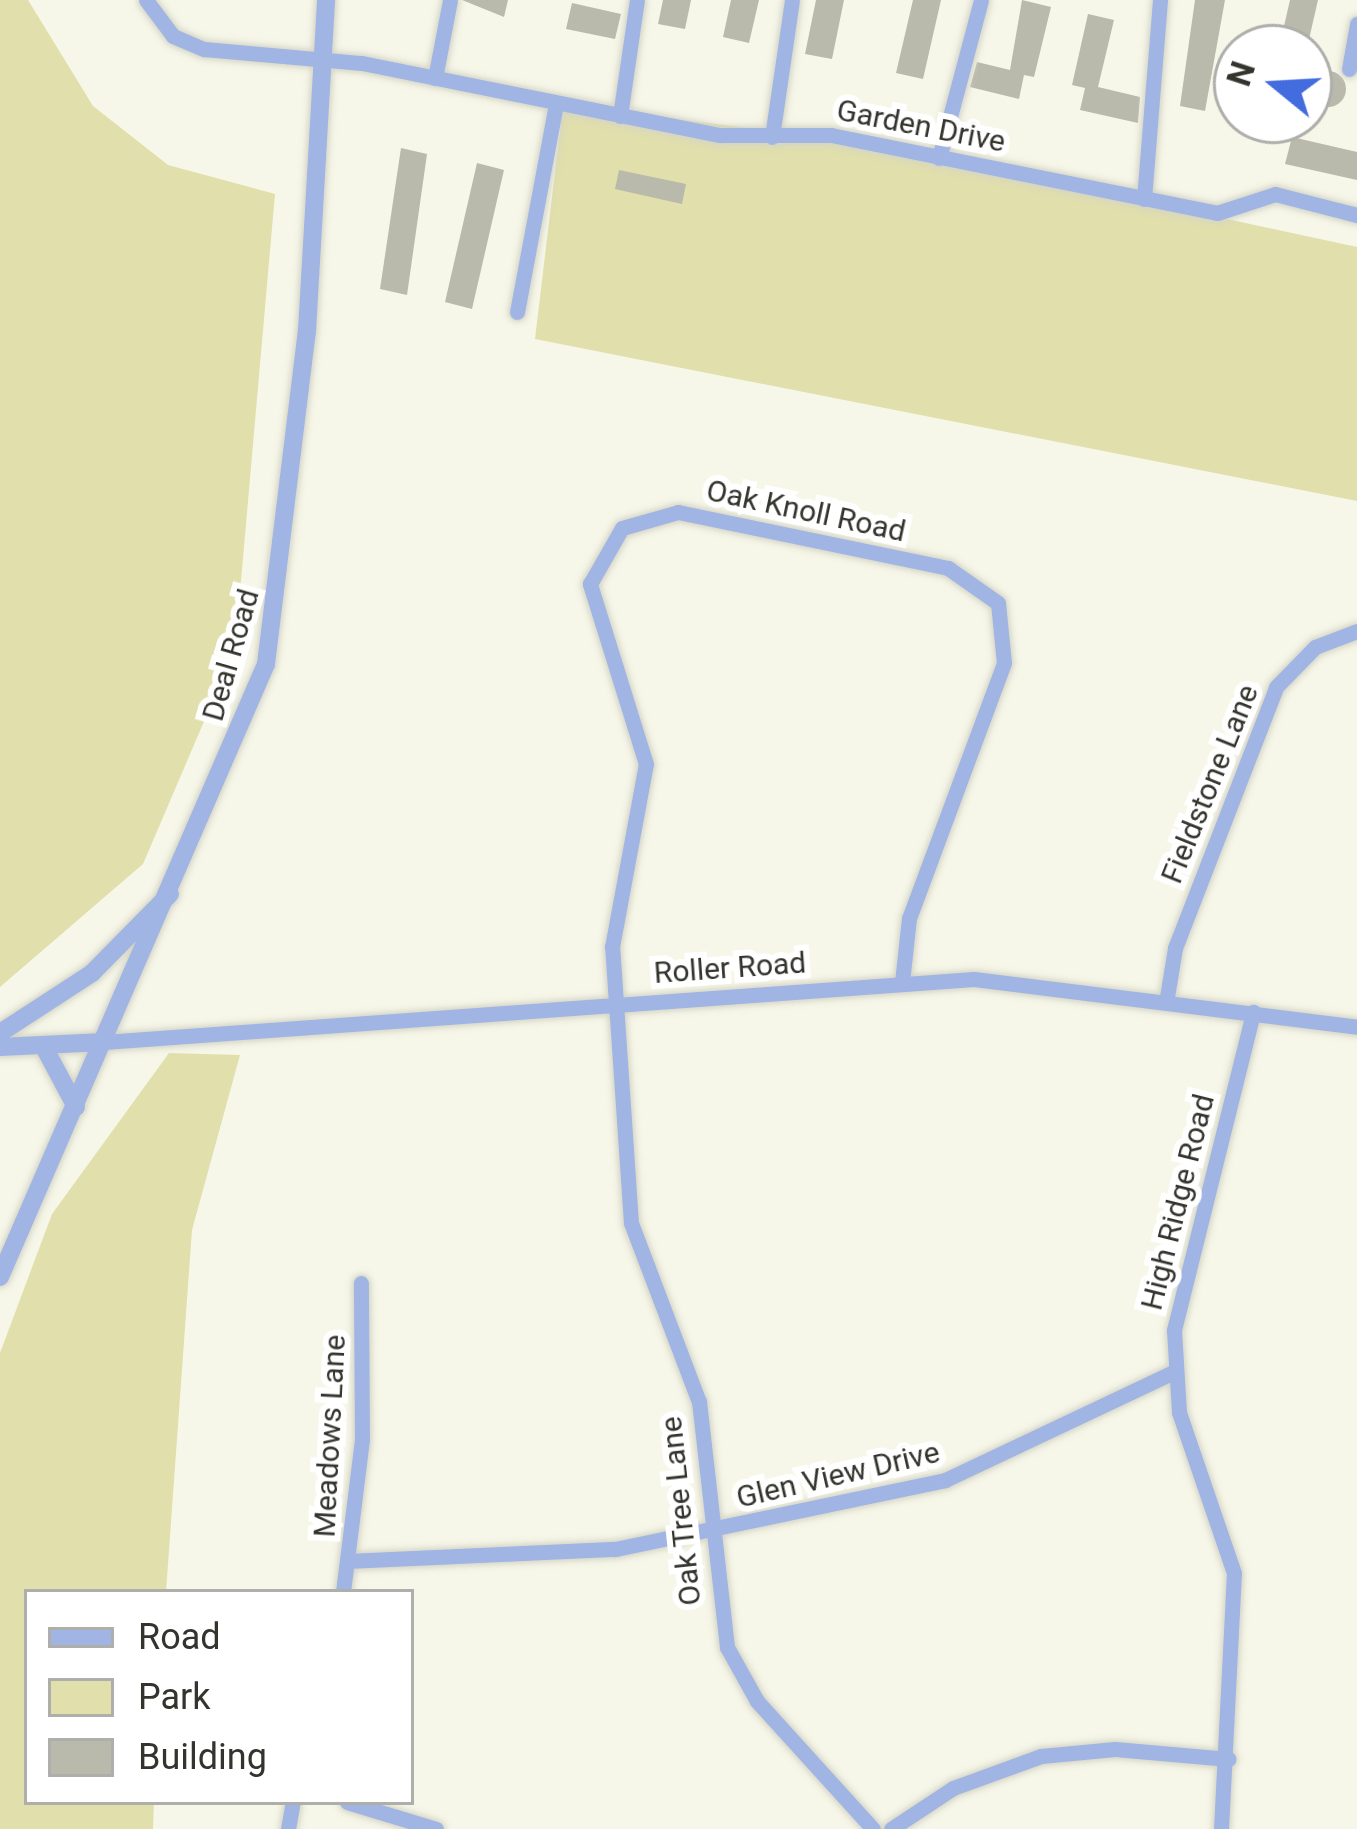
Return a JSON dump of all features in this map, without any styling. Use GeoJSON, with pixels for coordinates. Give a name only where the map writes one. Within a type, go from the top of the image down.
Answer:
{"type":"FeatureCollection","features":[{"type":"Feature","properties":{"kind":"street","name":"Garden Drive"},"geometry":{"type":"LineString","coordinates":[[146,0],[189,45],[435,78],[620,116],[772,136],[831,135],[1234,214],[1275,194],[1357,215]]}},
{"type":"Feature","properties":{"kind":"street","name":"Deal Road"},"geometry":{"type":"LineString","coordinates":[[0,1277],[249,714],[278,614],[326,0]]}},
{"type":"Feature","properties":{"kind":"street"},"geometry":{"type":"LineString","coordinates":[[435,78],[450,0]]}},
{"type":"Feature","properties":{"kind":"street"},"geometry":{"type":"LineString","coordinates":[[620,116],[637,0]]}},
{"type":"Feature","properties":{"kind":"street"},"geometry":{"type":"LineString","coordinates":[[772,136],[792,0]]}},
{"type":"Feature","properties":{"kind":"street"},"geometry":{"type":"LineString","coordinates":[[939,158],[981,0]]}},
{"type":"Feature","properties":{"kind":"street"},"geometry":{"type":"LineString","coordinates":[[1144,199],[1160,0]]}},
{"type":"Feature","properties":{"kind":"street"},"geometry":{"type":"LineString","coordinates":[[1349,69],[1357,24]]}},
{"type":"Feature","properties":{"kind":"street"},"geometry":{"type":"LineString","coordinates":[[517,312],[556,103]]}},
{"type":"Feature","properties":{"kind":"street","name":"Oak Knoll Road"},"geometry":{"type":"LineString","coordinates":[[615,1003],[613,925],[644,816],[646,764],[590,584],[622,528],[678,512],[948,568],[998,603],[1004,663],[909,918],[902,982]]}},
{"type":"Feature","properties":{"kind":"street","name":"Fieldstone Lane"},"geometry":{"type":"LineString","coordinates":[[1167,997],[1175,948],[1276,687],[1315,646],[1357,631]]}},
{"type":"Feature","properties":{"kind":"street"},"geometry":{"type":"LineString","coordinates":[[0,1033],[78,984],[170,894]]}},
{"type":"Feature","properties":{"kind":"street","name":"Roller Road"},"geometry":{"type":"LineString","coordinates":[[104,1042],[902,982],[1041,981],[1357,1027]]}},
{"type":"Feature","properties":{"kind":"street","name":"Oak Tree Lane"},"geometry":{"type":"LineString","coordinates":[[615,1003],[631,1222],[699,1402],[722,1636],[739,1672],[873,1829]]}},
{"type":"Feature","properties":{"kind":"street","name":"High Ridge Road"},"geometry":{"type":"LineString","coordinates":[[1221,1829],[1228,1759],[1231,1552],[1173,1372],[1175,1321],[1252,1012]]}},
{"type":"Feature","properties":{"kind":"street"},"geometry":{"type":"LineString","coordinates":[[0,1047],[104,1042]]}},
{"type":"Feature","properties":{"kind":"street"},"geometry":{"type":"LineString","coordinates":[[44,1047],[76,1107]]}},
{"type":"Feature","properties":{"kind":"street","name":"Meadows Lane"},"geometry":{"type":"LineString","coordinates":[[344,1589],[349,1561],[361,1283]]}},
{"type":"Feature","properties":{"kind":"street","name":"Glen View Drive"},"geometry":{"type":"LineString","coordinates":[[349,1561],[511,1560],[710,1532],[965,1473],[1173,1372]]}},
{"type":"Feature","properties":{"kind":"street"},"geometry":{"type":"LineString","coordinates":[[891,1829],[953,1788],[1041,1756],[1114,1749],[1228,1759]]}},
{"type":"Feature","properties":{"kind":"street"},"geometry":{"type":"LineString","coordinates":[[357,1805],[436,1829]]}},
{"type":"Feature","properties":{"kind":"green space"},"geometry":{"type":"Polygon","coordinates":[[[0,0],[28,0],[93,106],[168,165],[275,194],[235,649],[143,864],[0,987],[0,0]]]}},
{"type":"Feature","properties":{"kind":"green space"},"geometry":{"type":"Polygon","coordinates":[[[563,105],[884,145],[1357,247],[1357,501],[535,339],[563,105]]]}},
{"type":"Feature","properties":{"kind":"green space"},"geometry":{"type":"Polygon","coordinates":[[[169,1053],[240,1055],[192,1230],[166,1589],[24,1589],[24,1805],[154,1805],[153,1829],[0,1829],[0,1353],[52,1214],[169,1053]]]}},
{"type":"Feature","properties":{"kind":"building"},"geometry":{"type":"Polygon","coordinates":[[[462,0],[508,0],[504,17],[462,0]]]}},
{"type":"Feature","properties":{"kind":"building"},"geometry":{"type":"Polygon","coordinates":[[[663,0],[691,0],[685,29],[658,24],[663,0]]]}},
{"type":"Feature","properties":{"kind":"building"},"geometry":{"type":"Polygon","coordinates":[[[731,0],[759,0],[749,43],[723,37],[731,0]]]}},
{"type":"Feature","properties":{"kind":"building"},"geometry":{"type":"Polygon","coordinates":[[[816,0],[844,0],[832,59],[805,54],[816,0]]]}},
{"type":"Feature","properties":{"kind":"building"},"geometry":{"type":"Polygon","coordinates":[[[913,0],[941,0],[923,79],[896,73],[913,0]]]}},
{"type":"Feature","properties":{"kind":"building"},"geometry":{"type":"Polygon","coordinates":[[[1022,0],[1051,7],[1034,77],[1024,75],[1019,99],[970,87],[977,62],[1010,70],[1022,0]]]}},
{"type":"Feature","properties":{"kind":"building"},"geometry":{"type":"Polygon","coordinates":[[[1195,0],[1225,0],[1221,24],[1213,24],[1213,67],[1205,111],[1180,106],[1195,0]]]}},
{"type":"Feature","properties":{"kind":"building"},"geometry":{"type":"Polygon","coordinates":[[[1290,0],[1318,0],[1312,24],[1284,24],[1290,0]]]}},
{"type":"Feature","properties":{"kind":"building"},"geometry":{"type":"Polygon","coordinates":[[[572,3],[621,14],[615,39],[566,29],[572,3]]]}},
{"type":"Feature","properties":{"kind":"building"},"geometry":{"type":"Polygon","coordinates":[[[1088,14],[1114,20],[1098,87],[1140,97],[1138,123],[1080,110],[1085,88],[1072,85],[1088,14]]]}},
{"type":"Feature","properties":{"kind":"building"},"geometry":{"type":"Polygon","coordinates":[[[1333,72],[1344,82],[1344,96],[1333,106],[1333,72]]]}},
{"type":"Feature","properties":{"kind":"building"},"geometry":{"type":"Polygon","coordinates":[[[1290,144],[1322,144],[1357,152],[1357,180],[1285,164],[1290,144]]]}},
{"type":"Feature","properties":{"kind":"building"},"geometry":{"type":"Polygon","coordinates":[[[401,148],[427,154],[407,295],[380,289],[401,148]]]}},
{"type":"Feature","properties":{"kind":"building"},"geometry":{"type":"Polygon","coordinates":[[[477,163],[504,170],[472,309],[445,302],[477,163]]]}},
{"type":"Feature","properties":{"kind":"building"},"geometry":{"type":"Polygon","coordinates":[[[619,170],[686,184],[682,204],[615,189],[619,170]]]}}]}
